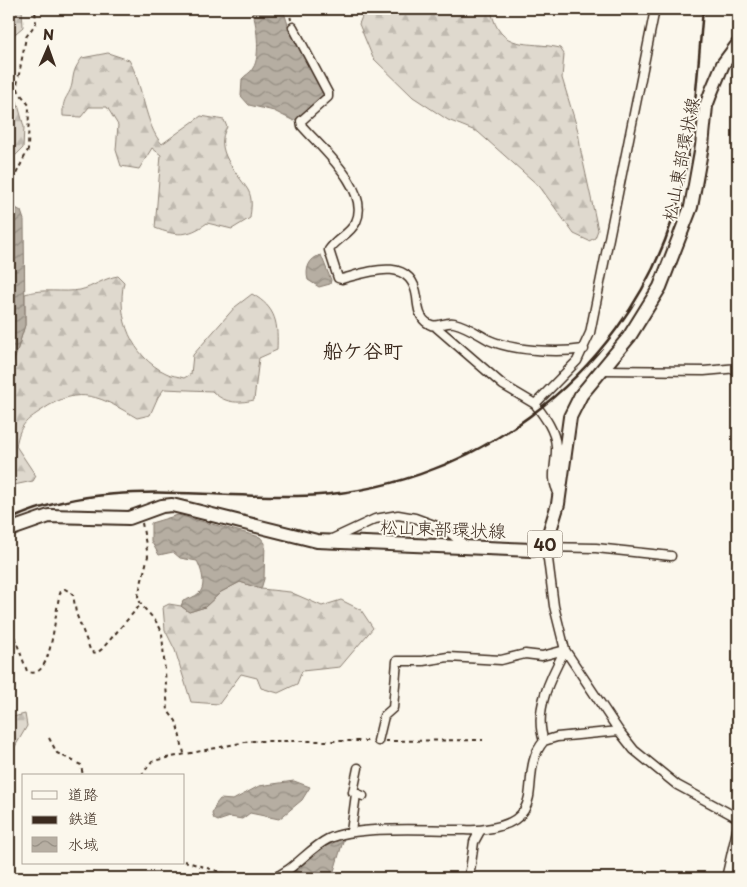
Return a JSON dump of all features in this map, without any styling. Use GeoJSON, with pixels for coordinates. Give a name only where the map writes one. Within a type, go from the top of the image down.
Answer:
{"type":"FeatureCollection","features":[{"type":"Feature","properties":{"kind":"main road","name":"松山東部環状線"},"geometry":{"type":"LineString","coordinates":[[9,530],[55,515],[115,519],[141,516],[162,506],[184,506],[293,536],[328,542],[532,550],[542,548],[548,540],[560,495],[570,417],[581,395],[647,311],[673,258],[695,191],[709,98],[723,64],[738,44]]}},
{"type":"Feature","properties":{"kind":"street"},"geometry":{"type":"LineString","coordinates":[[535,404],[577,361],[590,333],[655,9]]}},
{"type":"Feature","properties":{"kind":"street"},"geometry":{"type":"LineString","coordinates":[[293,27],[328,93],[328,97],[301,121],[302,126],[350,183],[359,202],[356,222],[329,250],[329,256],[338,278],[342,280],[375,269],[398,271],[408,277],[415,288],[418,309],[422,318],[428,324],[436,327],[503,385],[535,404],[554,436],[556,446],[553,485],[560,495]]}},
{"type":"Feature","properties":{"kind":"street"},"geometry":{"type":"LineString","coordinates":[[436,327],[453,323],[490,340],[506,345],[569,351],[584,349]]}},
{"type":"Feature","properties":{"kind":"street"},"geometry":{"type":"LineString","coordinates":[[602,370],[704,371],[738,368]]}},
{"type":"Feature","properties":{"kind":"street"},"geometry":{"type":"LineString","coordinates":[[328,542],[375,519],[398,515],[407,516],[445,529],[466,546]]}},
{"type":"Feature","properties":{"kind":"street"},"geometry":{"type":"LineString","coordinates":[[671,556],[596,548],[542,548],[548,560],[554,606],[565,650],[619,731],[634,750],[677,785],[738,818]]}},
{"type":"Feature","properties":{"kind":"street"},"geometry":{"type":"LineString","coordinates":[[272,878],[290,869],[324,842],[351,832],[480,831],[505,827],[522,815],[526,806],[536,754],[544,741],[542,729],[544,696],[565,650]]}},
{"type":"Feature","properties":{"kind":"street"},"geometry":{"type":"LineString","coordinates":[[378,741],[384,716],[393,708],[396,661],[423,661],[448,657],[501,660],[525,654],[542,656],[565,650]]}},
{"type":"Feature","properties":{"kind":"street"},"geometry":{"type":"LineString","coordinates":[[544,741],[557,737],[619,731]]}},
{"type":"Feature","properties":{"kind":"street"},"geometry":{"type":"LineString","coordinates":[[351,832],[360,795],[353,792],[358,768]]}},
{"type":"Feature","properties":{"kind":"street"},"geometry":{"type":"LineString","coordinates":[[736,878],[728,875],[738,826]]}},
{"type":"Feature","properties":{"kind":"street"},"geometry":{"type":"LineString","coordinates":[[469,878],[474,842],[480,831]]}},
{"type":"Feature","properties":{"kind":"path"},"geometry":{"type":"LineString","coordinates":[[9,188],[28,150],[29,105],[19,92],[17,79],[26,37],[36,23],[35,9]]}},
{"type":"Feature","properties":{"kind":"path"},"geometry":{"type":"LineString","coordinates":[[289,9],[293,27]]}},
{"type":"Feature","properties":{"kind":"path"},"geometry":{"type":"LineString","coordinates":[[141,516],[148,556],[147,567],[138,589],[138,596],[141,604],[159,623],[162,633],[168,711],[176,722],[184,753]]}},
{"type":"Feature","properties":{"kind":"path"},"geometry":{"type":"LineString","coordinates":[[9,622],[27,671],[32,674],[45,666],[56,626],[58,598],[61,591],[65,589],[74,594],[76,613],[91,652],[97,653],[141,604]]}},
{"type":"Feature","properties":{"kind":"path"},"geometry":{"type":"LineString","coordinates":[[49,738],[57,753],[81,765],[83,774]]}},
{"type":"Feature","properties":{"kind":"path"},"geometry":{"type":"LineString","coordinates":[[142,774],[152,761],[250,741],[483,740]]}},
{"type":"Feature","properties":{"kind":"path"},"geometry":{"type":"LineString","coordinates":[[185,861],[240,878]]}},
{"type":"Feature","properties":{"kind":"green space"},"geometry":{"type":"Polygon","coordinates":[[[9,9],[22,9],[23,27],[9,39],[9,9]]]}},
{"type":"Feature","properties":{"kind":"green space"},"geometry":{"type":"Polygon","coordinates":[[[365,9],[496,9],[491,10],[495,24],[508,39],[526,44],[560,48],[564,54],[562,78],[578,131],[598,230],[595,238],[589,241],[574,234],[540,187],[478,132],[448,120],[413,97],[373,58],[359,24],[365,9]]]}},
{"type":"Feature","properties":{"kind":"green space"},"geometry":{"type":"Polygon","coordinates":[[[108,53],[129,60],[138,81],[152,127],[162,144],[201,116],[224,120],[227,127],[223,136],[224,152],[232,168],[250,193],[250,218],[232,229],[207,223],[194,231],[176,234],[155,228],[161,155],[152,148],[139,169],[121,166],[116,150],[118,125],[107,107],[89,107],[81,117],[63,116],[65,101],[71,89],[75,70],[82,58],[108,53]]]}},
{"type":"Feature","properties":{"kind":"green space"},"geometry":{"type":"Polygon","coordinates":[[[9,97],[17,101],[24,127],[23,148],[14,157],[9,155],[9,97]]]}},
{"type":"Feature","properties":{"kind":"green space"},"geometry":{"type":"Polygon","coordinates":[[[118,276],[124,282],[122,309],[125,322],[129,335],[136,346],[154,366],[168,374],[184,378],[191,374],[193,355],[235,307],[252,294],[267,305],[276,325],[277,350],[259,358],[254,400],[231,402],[221,398],[212,391],[164,389],[150,415],[137,418],[101,399],[90,396],[68,397],[42,410],[24,424],[19,433],[16,446],[36,476],[33,481],[9,486],[9,377],[25,325],[25,294],[39,291],[80,290],[118,276]]]}},
{"type":"Feature","properties":{"kind":"green space"},"geometry":{"type":"Polygon","coordinates":[[[240,582],[261,589],[290,592],[322,606],[341,600],[361,610],[373,628],[340,667],[302,671],[297,684],[278,693],[261,688],[257,678],[241,674],[219,704],[191,702],[175,650],[165,630],[163,607],[169,604],[181,606],[189,612],[205,607],[221,592],[240,582]]]}},
{"type":"Feature","properties":{"kind":"green space"},"geometry":{"type":"Polygon","coordinates":[[[25,714],[27,726],[9,757],[9,718],[25,714]]]}},
{"type":"Feature","properties":{"kind":"water"},"geometry":{"type":"Polygon","coordinates":[[[251,9],[283,9],[290,31],[325,93],[294,121],[274,111],[249,105],[241,96],[242,79],[252,70],[257,56],[256,30],[251,9]]]}},
{"type":"Feature","properties":{"kind":"water"},"geometry":{"type":"Polygon","coordinates":[[[14,207],[21,211],[24,220],[25,325],[9,377],[9,212],[14,207]]]}},
{"type":"Feature","properties":{"kind":"water"},"geometry":{"type":"Polygon","coordinates":[[[321,255],[331,280],[330,284],[319,287],[308,280],[307,272],[311,261],[321,255]]]}},
{"type":"Feature","properties":{"kind":"water"},"geometry":{"type":"Polygon","coordinates":[[[178,515],[260,537],[265,543],[264,579],[261,589],[240,582],[221,592],[205,607],[189,612],[181,606],[183,601],[196,596],[203,586],[202,572],[199,564],[197,561],[180,558],[173,552],[159,555],[151,541],[151,523],[178,515]]]}},
{"type":"Feature","properties":{"kind":"water"},"geometry":{"type":"Polygon","coordinates":[[[294,781],[310,787],[302,800],[279,819],[250,813],[242,819],[230,817],[218,821],[214,819],[212,814],[220,799],[233,800],[259,786],[294,781]]]}},
{"type":"Feature","properties":{"kind":"water"},"geometry":{"type":"Polygon","coordinates":[[[344,838],[332,878],[283,878],[322,848],[344,838]]]}},
{"type":"Feature","properties":{"kind":"railway"},"geometry":{"type":"LineString","coordinates":[[9,520],[44,507],[79,498],[115,494],[188,493],[297,496],[360,490],[420,474],[477,449],[529,417],[576,376],[616,329],[649,276],[673,218],[686,168],[694,115],[703,9]]}},
{"type":"Feature","properties":{"kind":"district","name":"船ケ谷町"},"geometry":{"type":"Point","coordinates":[363,350]}}]}
